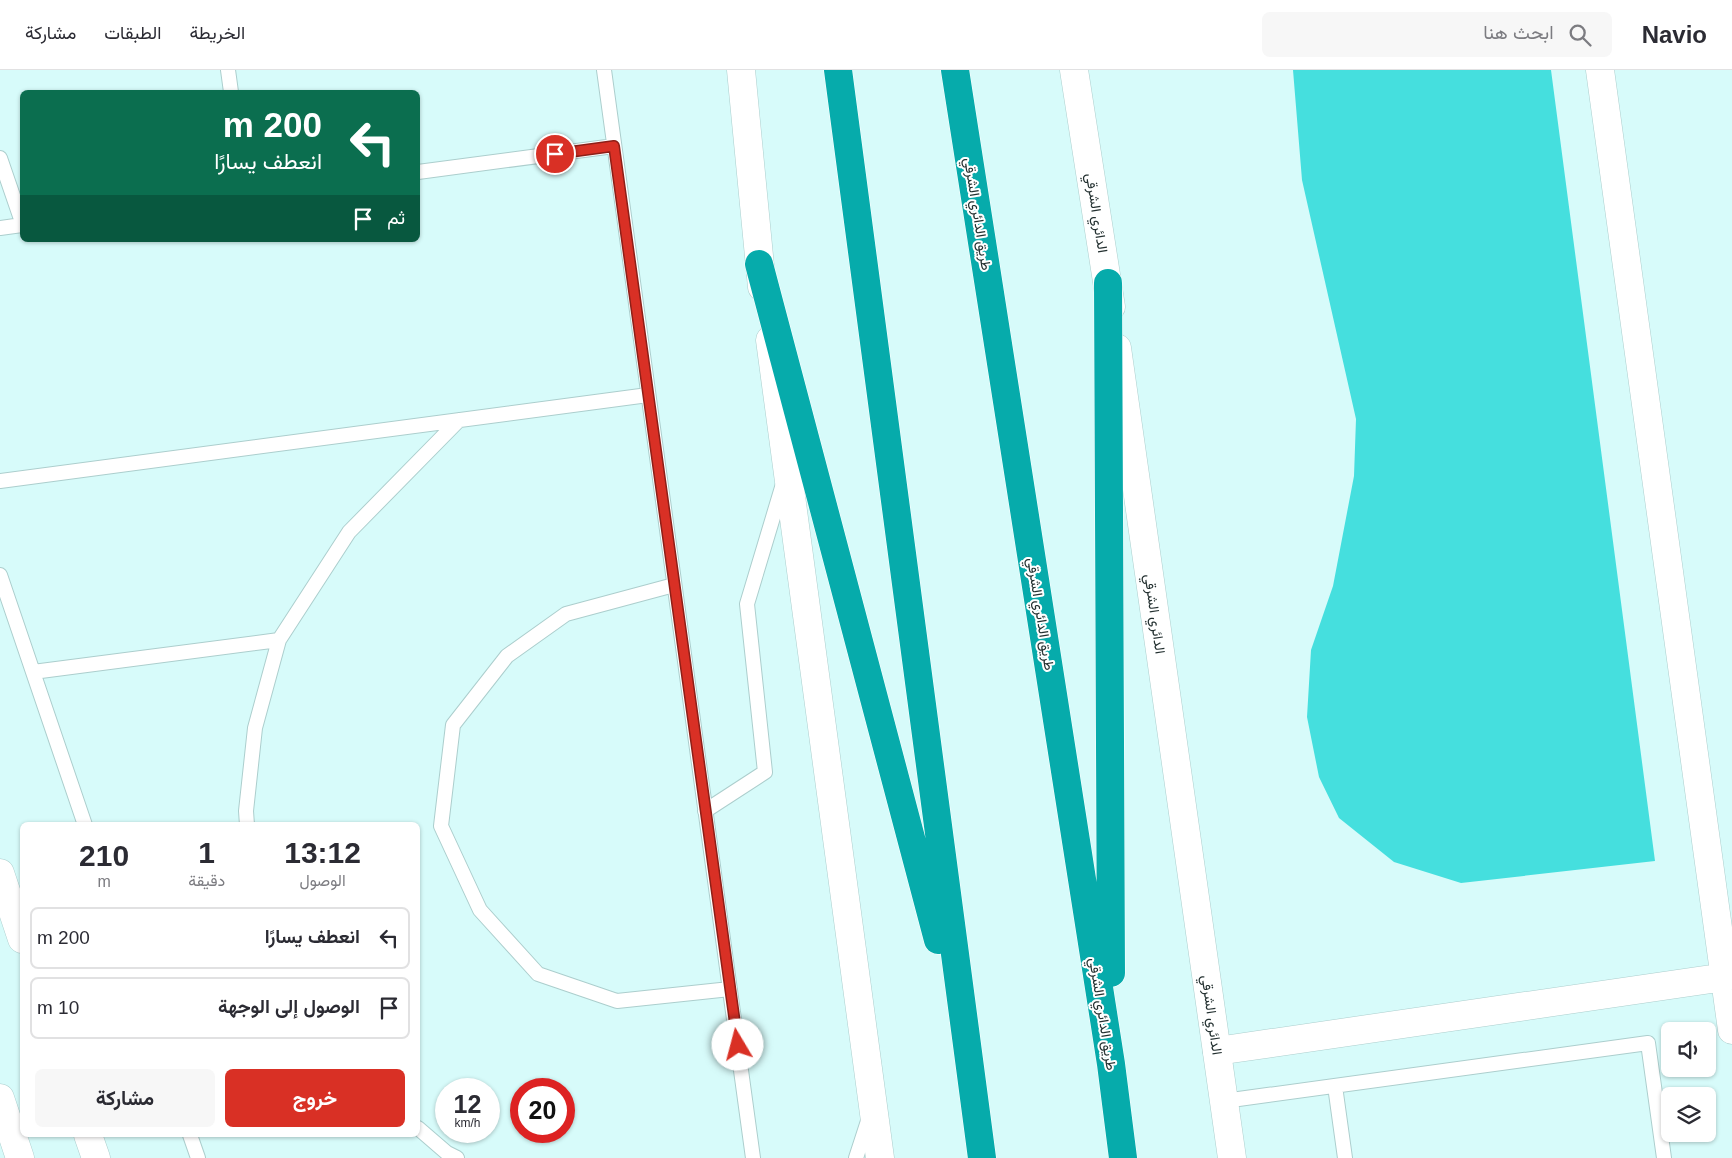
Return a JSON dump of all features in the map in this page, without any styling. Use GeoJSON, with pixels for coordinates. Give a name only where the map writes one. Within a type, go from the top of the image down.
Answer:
{"type":"FeatureCollection","features":[{"type":"Feature","properties":{"kind":"highway"},"geometry":{"type":"LineString","coordinates":[[838,70],[982,1158]]}},
{"type":"Feature","properties":{"kind":"highway","name":"طريق الدائري الشرقي"},"geometry":{"type":"LineString","coordinates":[[955,70],[1111,1064],[1123,1158]]}},
{"type":"Feature","properties":{"kind":"highway"},"geometry":{"type":"LineString","coordinates":[[759,264],[967,1048]]}},
{"type":"Feature","properties":{"kind":"highway"},"geometry":{"type":"LineString","coordinates":[[1108,283],[1111,1064]]}},
{"type":"Feature","properties":{"kind":"street"},"geometry":{"type":"LineString","coordinates":[[740,70],[759,264],[880,1158]]}},
{"type":"Feature","properties":{"kind":"street","name":"الدائري الشرقي"},"geometry":{"type":"LineString","coordinates":[[1074,70],[1108,283],[1232,1158]]}},
{"type":"Feature","properties":{"kind":"street"},"geometry":{"type":"LineString","coordinates":[[1600,70],[1732,1030]]}},
{"type":"Feature","properties":{"kind":"street"},"geometry":{"type":"LineString","coordinates":[[0,873],[20,934]]}},
{"type":"Feature","properties":{"kind":"street"},"geometry":{"type":"LineString","coordinates":[[1217,1051],[1725,977]]}},
{"type":"Feature","properties":{"kind":"street"},"geometry":{"type":"LineString","coordinates":[[0,1098],[20,1158]]}},
{"type":"Feature","properties":{"kind":"street"},"geometry":{"type":"LineString","coordinates":[[89,1137],[96,1158]]}},
{"type":"Feature","properties":{"kind":"lane"},"geometry":{"type":"LineString","coordinates":[[228,70],[231,90]]}},
{"type":"Feature","properties":{"kind":"lane"},"geometry":{"type":"LineString","coordinates":[[604,70],[753,1158]]}},
{"type":"Feature","properties":{"kind":"lane"},"geometry":{"type":"LineString","coordinates":[[420,172],[614,146]]}},
{"type":"Feature","properties":{"kind":"lane"},"geometry":{"type":"LineString","coordinates":[[0,158],[20,218]]}},
{"type":"Feature","properties":{"kind":"lane"},"geometry":{"type":"LineString","coordinates":[[0,228],[20,224]]}},
{"type":"Feature","properties":{"kind":"lane"},"geometry":{"type":"LineString","coordinates":[[0,481],[648,395]]}},
{"type":"Feature","properties":{"kind":"lane"},"geometry":{"type":"LineString","coordinates":[[247,822],[246,811],[255,728],[279,640],[349,532],[460,420]]}},
{"type":"Feature","properties":{"kind":"lane"},"geometry":{"type":"LineString","coordinates":[[705,811],[765,772],[747,604],[787,469]]}},
{"type":"Feature","properties":{"kind":"lane"},"geometry":{"type":"LineString","coordinates":[[0,575],[84,822]]}},
{"type":"Feature","properties":{"kind":"lane"},"geometry":{"type":"LineString","coordinates":[[674,585],[566,614],[507,656],[453,724],[442,826],[480,910],[538,974],[617,1001],[730,989]]}},
{"type":"Feature","properties":{"kind":"lane"},"geometry":{"type":"LineString","coordinates":[[33,672],[279,640]]}},
{"type":"Feature","properties":{"kind":"lane"},"geometry":{"type":"LineString","coordinates":[[1224,1102],[1648,1044],[1664,1158]]}},
{"type":"Feature","properties":{"kind":"lane"},"geometry":{"type":"LineString","coordinates":[[1335,1086],[1345,1158]]}},
{"type":"Feature","properties":{"kind":"lane"},"geometry":{"type":"LineString","coordinates":[[856,1158],[873,1106]]}},
{"type":"Feature","properties":{"kind":"lane"},"geometry":{"type":"LineString","coordinates":[[420,1130],[447,1153],[457,1158]]}},
{"type":"Feature","properties":{"kind":"lane"},"geometry":{"type":"LineString","coordinates":[[191,1137],[198,1158]]}},
{"type":"Feature","properties":{"kind":"building"},"geometry":{"type":"Polygon","coordinates":[[[1293,70],[1551,70],[1655,861],[1461,883],[1394,862],[1339,818],[1319,777],[1307,717],[1311,650],[1333,586],[1354,476],[1356,419],[1302,180],[1293,70]]]}},
{"type":"Feature","properties":{"kind":"route"},"geometry":{"type":"LineString","coordinates":[[555,154],[614,146],[738,1045]]}}]}
